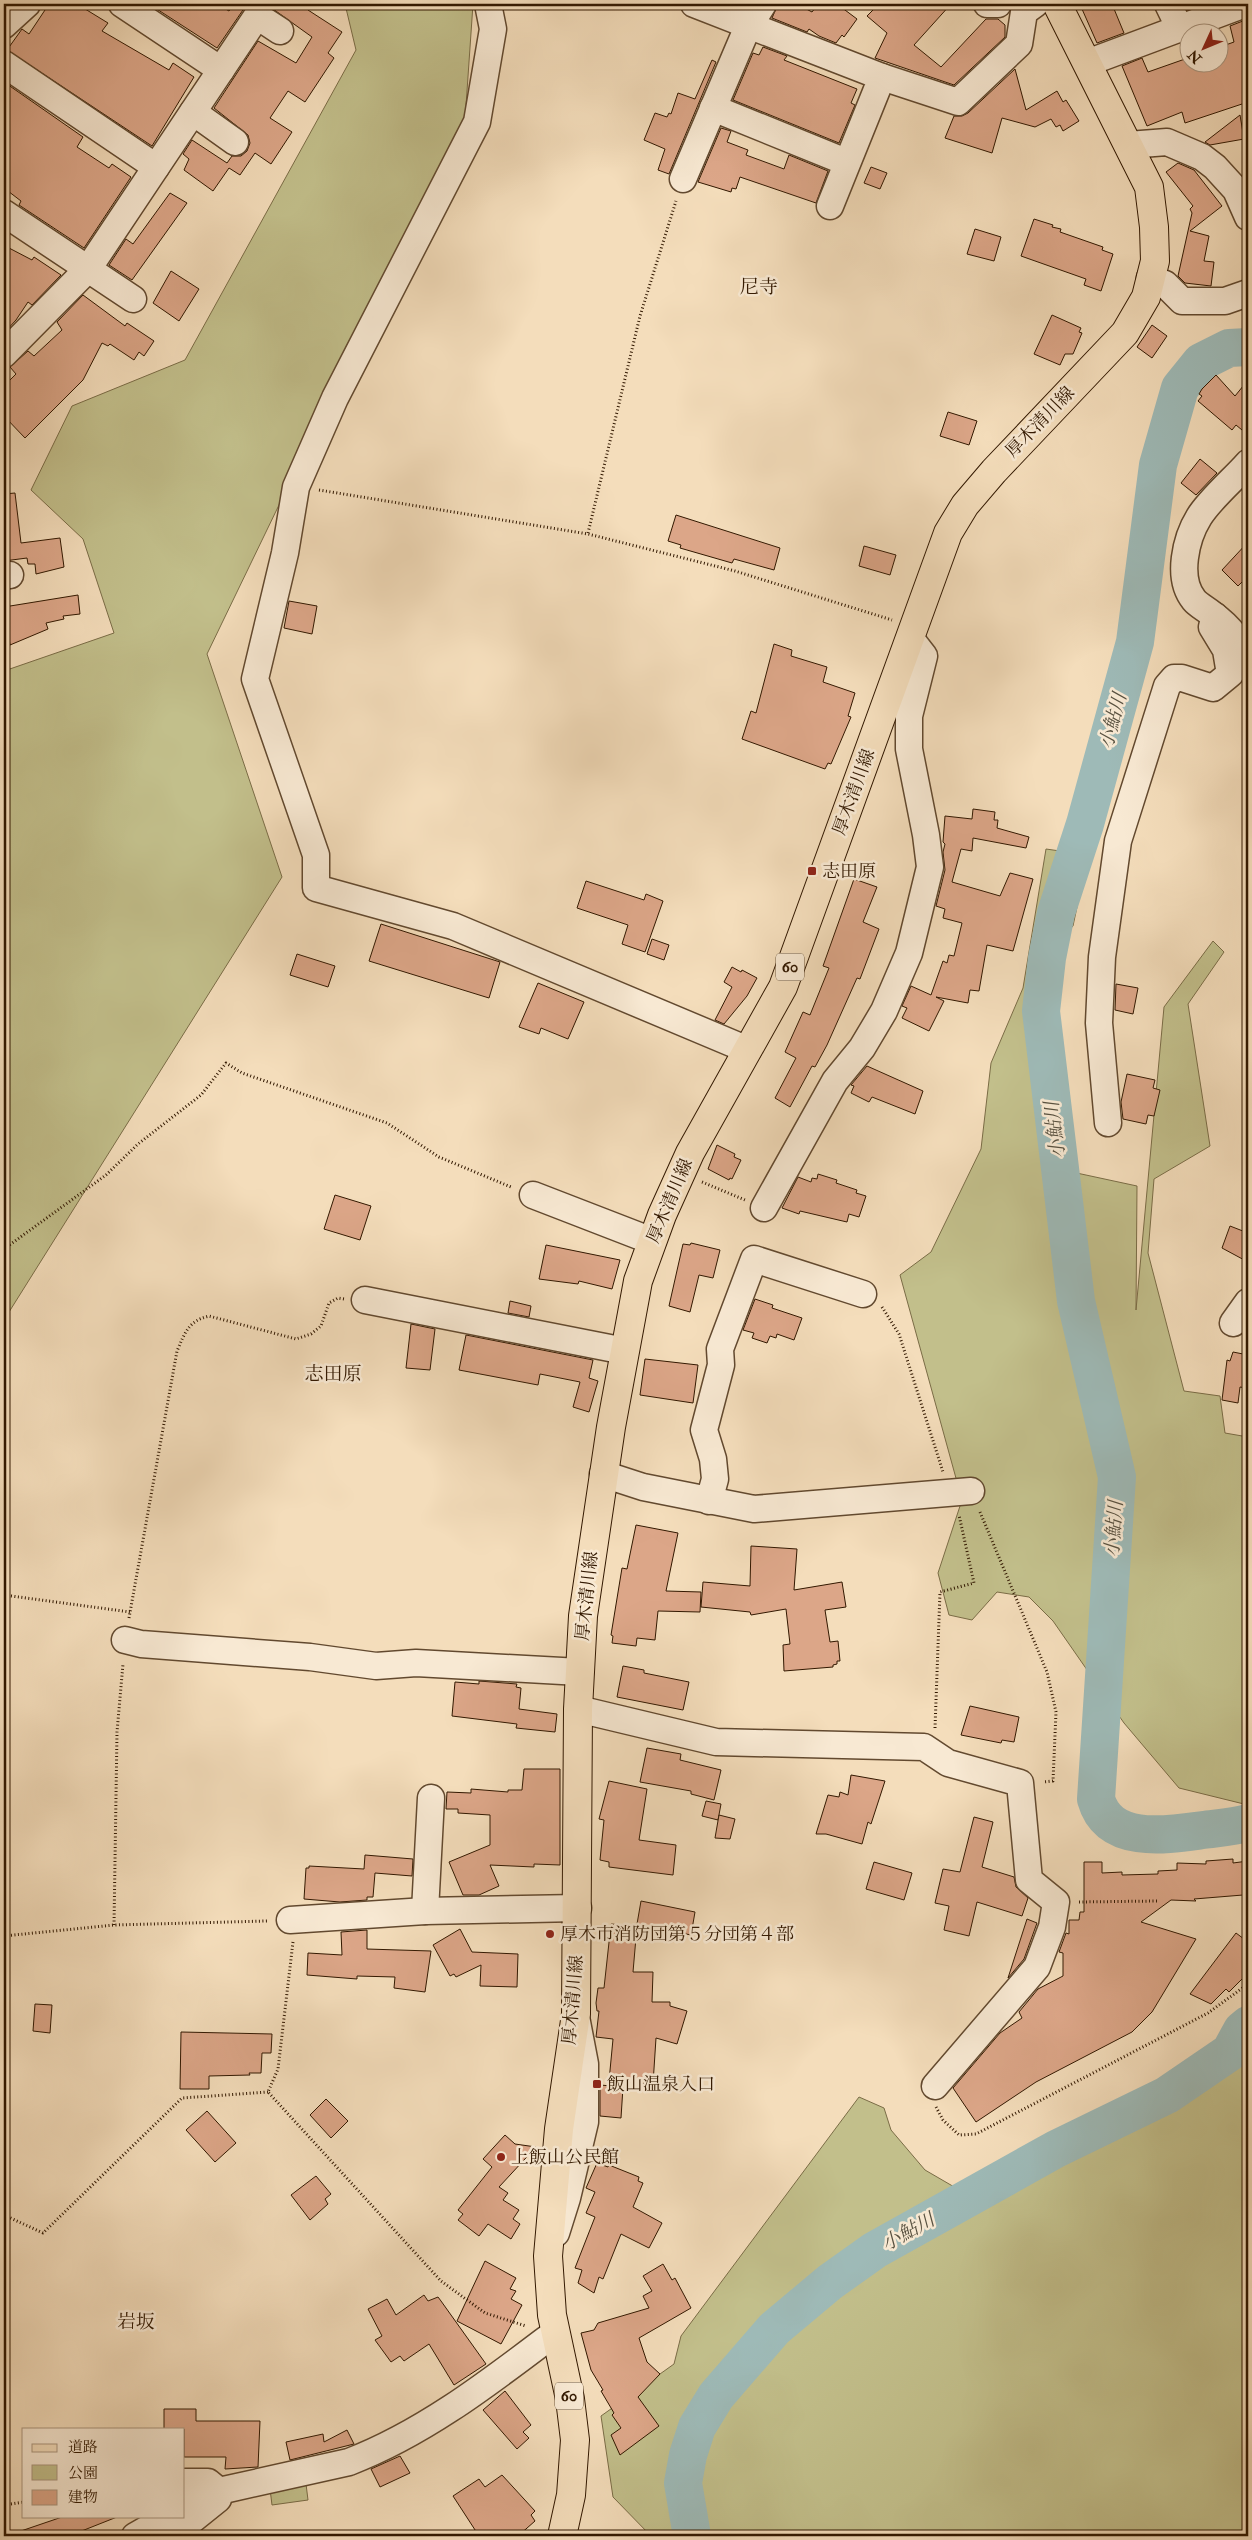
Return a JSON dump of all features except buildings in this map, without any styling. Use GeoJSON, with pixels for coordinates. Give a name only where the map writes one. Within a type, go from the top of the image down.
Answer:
{"type":"FeatureCollection","features":[{"type":"Feature","properties":{"kind":"main road","name":"厚木清川線"},"geometry":{"type":"LineString","coordinates":[[562,2536],[571,2495],[575,2440],[570,2399],[552,2336],[548,2256],[558,2129],[576,2014],[578,1709],[583,1616],[603,1474],[638,1280],[652,1241],[681,1174],[783,987],[948,533],[965,504],[994,471],[1125,333],[1146,297],[1155,261],[1154,227],[1149,187],[1057,4]]}},
{"type":"Feature","properties":{"kind":"street"},"geometry":{"type":"LineString","coordinates":[[4,25],[27,4]]}},
{"type":"Feature","properties":{"kind":"street"},"geometry":{"type":"LineString","coordinates":[[122,4],[221,70]]}},
{"type":"Feature","properties":{"kind":"street"},"geometry":{"type":"LineString","coordinates":[[488,4],[493,29],[477,122],[335,398],[296,487],[285,553],[255,679],[316,855],[316,888],[452,926],[748,1050]]}},
{"type":"Feature","properties":{"kind":"street"},"geometry":{"type":"LineString","coordinates":[[694,4],[757,15],[882,78],[958,102],[1019,44],[1024,23],[1024,12],[1035,4]]}},
{"type":"Feature","properties":{"kind":"street"},"geometry":{"type":"LineString","coordinates":[[988,4],[998,4]]}},
{"type":"Feature","properties":{"kind":"street"},"geometry":{"type":"LineString","coordinates":[[1087,63],[1180,29],[1168,4]]}},
{"type":"Feature","properties":{"kind":"street"},"geometry":{"type":"LineString","coordinates":[[1198,22],[1245,4]]}},
{"type":"Feature","properties":{"kind":"street"},"geometry":{"type":"LineString","coordinates":[[683,179],[746,31],[757,15]]}},
{"type":"Feature","properties":{"kind":"street"},"geometry":{"type":"LineString","coordinates":[[4,354],[88,269],[257,16],[280,31]]}},
{"type":"Feature","properties":{"kind":"street"},"geometry":{"type":"LineString","coordinates":[[4,64],[156,167]]}},
{"type":"Feature","properties":{"kind":"street"},"geometry":{"type":"LineString","coordinates":[[830,206],[846,162],[882,78]]}},
{"type":"Feature","properties":{"kind":"street"},"geometry":{"type":"LineString","coordinates":[[712,108],[846,162]]}},
{"type":"Feature","properties":{"kind":"street"},"geometry":{"type":"LineString","coordinates":[[193,112],[235,142]]}},
{"type":"Feature","properties":{"kind":"street"},"geometry":{"type":"LineString","coordinates":[[1128,145],[1167,142],[1202,157],[1239,179],[1236,190],[1248,217]]}},
{"type":"Feature","properties":{"kind":"street"},"geometry":{"type":"LineString","coordinates":[[4,213],[133,299]]}},
{"type":"Feature","properties":{"kind":"street"},"geometry":{"type":"LineString","coordinates":[[1150,278],[1165,284],[1171,307],[1182,301],[1225,301],[1248,294]]}},
{"type":"Feature","properties":{"kind":"street"},"geometry":{"type":"LineString","coordinates":[[1248,463],[1200,516],[1191,533],[1185,560],[1185,582],[1194,600],[1236,635],[1248,661]]}},
{"type":"Feature","properties":{"kind":"street"},"geometry":{"type":"LineString","coordinates":[[1108,1123],[1100,1013],[1102,957],[1118,841],[1167,686],[1174,678],[1182,678],[1213,688],[1230,674],[1226,650],[1212,627],[1215,616]]}},
{"type":"Feature","properties":{"kind":"street"},"geometry":{"type":"LineString","coordinates":[[764,1208],[835,1081],[862,1048],[884,1011],[909,953],[930,867],[909,749],[909,716],[924,656],[912,632]]}},
{"type":"Feature","properties":{"kind":"street"},"geometry":{"type":"LineString","coordinates":[[533,1195],[652,1241]]}},
{"type":"Feature","properties":{"kind":"street"},"geometry":{"type":"LineString","coordinates":[[709,1501],[715,1479],[713,1459],[704,1430],[721,1365],[720,1349],[754,1259],[863,1294]]}},
{"type":"Feature","properties":{"kind":"street"},"geometry":{"type":"LineString","coordinates":[[365,1300],[625,1351]]}},
{"type":"Feature","properties":{"kind":"street"},"geometry":{"type":"LineString","coordinates":[[1233,1323],[1248,1302]]}},
{"type":"Feature","properties":{"kind":"street"},"geometry":{"type":"LineString","coordinates":[[603,1474],[642,1487],[754,1510],[971,1491]]}},
{"type":"Feature","properties":{"kind":"street"},"geometry":{"type":"LineString","coordinates":[[125,1640],[141,1644],[310,1657],[376,1666],[416,1663],[580,1672]]}},
{"type":"Feature","properties":{"kind":"street"},"geometry":{"type":"LineString","coordinates":[[578,1709],[716,1742],[924,1746],[948,1763],[1020,1783],[1030,1880],[1056,1902],[1052,1927],[1037,1967],[935,2086]]}},
{"type":"Feature","properties":{"kind":"street"},"geometry":{"type":"LineString","coordinates":[[425,1911],[431,1798]]}},
{"type":"Feature","properties":{"kind":"street"},"geometry":{"type":"LineString","coordinates":[[293,1920],[425,1911],[578,1908]]}},
{"type":"Feature","properties":{"kind":"street"},"geometry":{"type":"LineString","coordinates":[[185,2508],[218,2491],[349,2462],[365,2456],[434,2420],[552,2336]]}},
{"type":"Feature","properties":{"kind":"street"},"geometry":{"type":"LineString","coordinates":[[172,2536],[218,2499],[218,2491],[208,2482],[185,2482]]}},
{"type":"Feature","properties":{"kind":"street"},"geometry":{"type":"LineString","coordinates":[[135,2536],[166,2518]]}},
{"type":"Feature","properties":{"kind":"path"},"geometry":{"type":"LineString","coordinates":[[588,534],[640,316],[683,179]]}},
{"type":"Feature","properties":{"kind":"path"},"geometry":{"type":"LineString","coordinates":[[296,487],[588,534],[735,571],[912,632]]}},
{"type":"Feature","properties":{"kind":"path"},"geometry":{"type":"LineString","coordinates":[[4,1249],[106,1175],[138,1144],[201,1094],[226,1063],[242,1073],[387,1123],[438,1157],[533,1195]]}},
{"type":"Feature","properties":{"kind":"path"},"geometry":{"type":"LineString","coordinates":[[681,1174],[764,1208]]}},
{"type":"Feature","properties":{"kind":"path"},"geometry":{"type":"LineString","coordinates":[[114,1925],[117,1732],[125,1640],[178,1351],[186,1330],[197,1319],[209,1316],[296,1339],[311,1334],[321,1326],[329,1303],[338,1298],[365,1300]]}},
{"type":"Feature","properties":{"kind":"path"},"geometry":{"type":"LineString","coordinates":[[971,1491],[1047,1672],[1056,1712],[1053,1781],[1020,1783]]}},
{"type":"Feature","properties":{"kind":"path"},"geometry":{"type":"LineString","coordinates":[[4,1594],[130,1612]]}},
{"type":"Feature","properties":{"kind":"path"},"geometry":{"type":"LineString","coordinates":[[1056,1902],[1157,1901]]}},
{"type":"Feature","properties":{"kind":"path"},"geometry":{"type":"LineString","coordinates":[[4,1936],[114,1925],[293,1920],[278,2069],[268,2092]]}},
{"type":"Feature","properties":{"kind":"path"},"geometry":{"type":"LineString","coordinates":[[935,2086],[934,2102],[943,2120],[959,2135],[976,2134],[1208,2013],[1248,1984]]}},
{"type":"Feature","properties":{"kind":"path"},"geometry":{"type":"LineString","coordinates":[[4,2215],[43,2233],[182,2098],[268,2092]]}},
{"type":"Feature","properties":{"kind":"path"},"geometry":{"type":"LineString","coordinates":[[268,2092],[441,2281],[485,2313],[552,2336]]}},
{"type":"Feature","properties":{"kind":"path"},"geometry":{"type":"LineString","coordinates":[[4,2506],[22,2502]]}},
{"type":"Feature","properties":{"kind":"green space"},"geometry":{"type":"Polygon","coordinates":[[[345,4],[473,4],[465,120],[207,654],[282,877],[4,1320],[4,671],[114,633],[83,539],[31,490],[72,406],[185,360],[356,50],[345,4]]]}},
{"type":"Feature","properties":{"kind":"green space"},"geometry":{"type":"Polygon","coordinates":[[[1046,849],[1088,855],[1073,926],[1052,949],[1050,1185],[1072,1172],[1137,1186],[1136,1310],[1164,1007],[1213,941],[1224,952],[1188,1004],[1210,1146],[1154,1179],[1148,1253],[1184,1391],[1220,1396],[1225,1433],[1248,1437],[1248,1805],[1179,1788],[1124,1723],[1053,1621],[1029,1597],[997,1592],[972,1620],[949,1615],[938,1573],[962,1500],[900,1275],[931,1252],[981,1149],[991,1063],[1023,988],[1046,849]]]}},
{"type":"Feature","properties":{"kind":"green space"},"geometry":{"type":"Polygon","coordinates":[[[1248,2041],[1248,2536],[651,2536],[613,2497],[601,2416],[674,2364],[681,2336],[859,2097],[884,2108],[891,2130],[925,2170],[956,2188],[1040,2143],[1090,2142],[1157,2105],[1248,2041]]]}},
{"type":"Feature","properties":{"kind":"green space"},"geometry":{"type":"Polygon","coordinates":[[[306,2484],[308,2500],[272,2505],[270,2489],[306,2484]]]}},
{"type":"Feature","properties":{"kind":"waterway","name":"小鮎川"},"geometry":{"type":"LineString","coordinates":[[1248,347],[1229,348],[1201,362],[1180,388],[1158,465],[1135,642],[1085,824],[1056,913],[1047,958],[1041,1011],[1076,1301],[1117,1477],[1096,1799],[1103,1814],[1113,1824],[1141,1834],[1173,1834],[1248,1823]]}},
{"type":"Feature","properties":{"kind":"waterway","name":"小鮎川"},"geometry":{"type":"LineString","coordinates":[[692,2536],[683,2483],[688,2455],[697,2427],[716,2396],[774,2329],[830,2282],[875,2250],[1056,2149],[1167,2095],[1230,2052],[1242,2030],[1248,2025]]}},
{"type":"Feature","properties":{"kind":"place","name":"志田原"},"geometry":{"type":"Point","coordinates":[812,871]}},
{"type":"Feature","properties":{"kind":"place","name":"厚木市消防団第５分団第４部"},"geometry":{"type":"Point","coordinates":[550,1934]}},
{"type":"Feature","properties":{"kind":"place","name":"飯山温泉入口"},"geometry":{"type":"Point","coordinates":[597,2084]}},
{"type":"Feature","properties":{"kind":"place","name":"上飯山公民館"},"geometry":{"type":"Point","coordinates":[501,2157]}},
{"type":"Feature","properties":{"kind":"district","name":"尼寺"},"geometry":{"type":"Point","coordinates":[759,287]}},
{"type":"Feature","properties":{"kind":"district","name":"志田原"},"geometry":{"type":"Point","coordinates":[333,1374]}},
{"type":"Feature","properties":{"kind":"district","name":"岩坂"},"geometry":{"type":"Point","coordinates":[136,2322]}}]}
